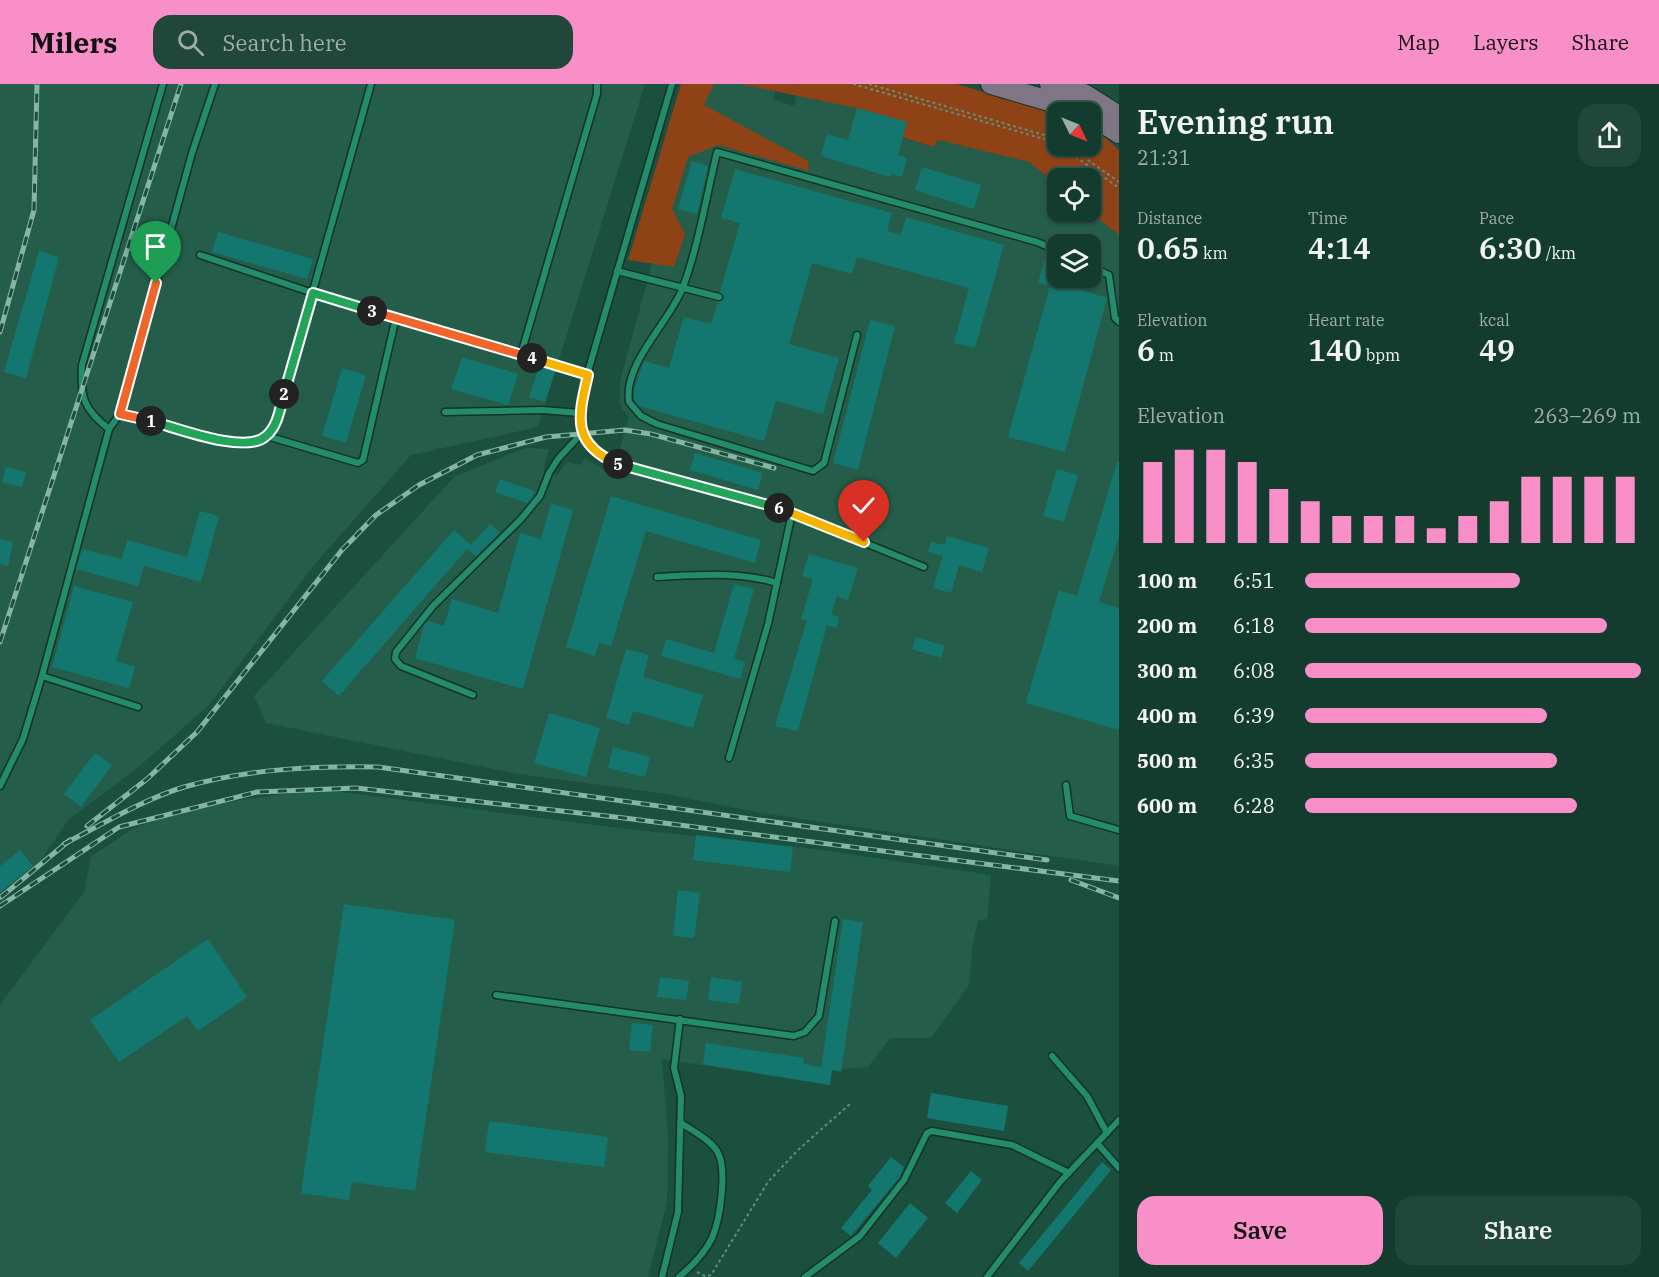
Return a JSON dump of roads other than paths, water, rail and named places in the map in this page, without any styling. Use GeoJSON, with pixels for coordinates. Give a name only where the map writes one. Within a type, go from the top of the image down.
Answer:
{"type":"FeatureCollection","features":[{"type":"Feature","properties":{"kind":"main road"},"geometry":{"type":"LineString","coordinates":[[992,84],[1052,102]]}},
{"type":"Feature","properties":{"kind":"main road"},"geometry":{"type":"LineString","coordinates":[[1050,84],[1084,94],[1119,116]]}},
{"type":"Feature","properties":{"kind":"main road"},"geometry":{"type":"LineString","coordinates":[[1101,121],[1119,133]]}},
{"type":"Feature","properties":{"kind":"lane"},"geometry":{"type":"LineString","coordinates":[[109,429],[95,418],[83,399],[82,365],[162,84]]}},
{"type":"Feature","properties":{"kind":"lane"},"geometry":{"type":"LineString","coordinates":[[0,786],[23,739],[109,429],[120,414],[192,153],[215,84]]}},
{"type":"Feature","properties":{"kind":"lane"},"geometry":{"type":"LineString","coordinates":[[120,414],[242,445],[258,442],[267,436],[277,420],[371,84]]}},
{"type":"Feature","properties":{"kind":"lane"},"geometry":{"type":"LineString","coordinates":[[521,354],[597,94],[597,84]]}},
{"type":"Feature","properties":{"kind":"lane"},"geometry":{"type":"LineString","coordinates":[[672,84],[588,375],[579,414],[582,433],[590,447],[605,459],[623,467],[764,503],[924,567]]}},
{"type":"Feature","properties":{"kind":"lane"},"geometry":{"type":"LineString","coordinates":[[857,335],[824,463],[813,471],[657,424],[641,416],[629,402],[631,380],[641,358],[683,288],[717,152],[1047,246]]}},
{"type":"Feature","properties":{"kind":"lane"},"geometry":{"type":"LineString","coordinates":[[200,255],[313,293],[588,375]]}},
{"type":"Feature","properties":{"kind":"lane"},"geometry":{"type":"LineString","coordinates":[[617,271],[719,297]]}},
{"type":"Feature","properties":{"kind":"lane"},"geometry":{"type":"LineString","coordinates":[[1101,271],[1109,274],[1115,318],[1119,322]]}},
{"type":"Feature","properties":{"kind":"lane"},"geometry":{"type":"LineString","coordinates":[[267,436],[358,463],[363,460],[396,318]]}},
{"type":"Feature","properties":{"kind":"lane"},"geometry":{"type":"LineString","coordinates":[[445,412],[543,410],[579,414]]}},
{"type":"Feature","properties":{"kind":"lane"},"geometry":{"type":"LineString","coordinates":[[473,695],[400,666],[395,659],[396,652],[433,606],[521,519],[540,496],[549,473],[558,459],[582,433]]}},
{"type":"Feature","properties":{"kind":"lane"},"geometry":{"type":"LineString","coordinates":[[729,758],[768,624],[792,513]]}},
{"type":"Feature","properties":{"kind":"lane"},"geometry":{"type":"LineString","coordinates":[[657,577],[732,574],[777,583]]}},
{"type":"Feature","properties":{"kind":"lane"},"geometry":{"type":"LineString","coordinates":[[42,676],[138,707]]}},
{"type":"Feature","properties":{"kind":"lane"},"geometry":{"type":"LineString","coordinates":[[1066,785],[1070,816],[1119,830]]}},
{"type":"Feature","properties":{"kind":"lane"},"geometry":{"type":"LineString","coordinates":[[496,995],[794,1036],[806,1032],[819,1016],[834,921]]}},
{"type":"Feature","properties":{"kind":"lane"},"geometry":{"type":"LineString","coordinates":[[662,1277],[678,1212],[681,1096],[674,1068],[680,1019]]}},
{"type":"Feature","properties":{"kind":"lane"},"geometry":{"type":"LineString","coordinates":[[1052,1056],[1087,1096],[1107,1133]]}},
{"type":"Feature","properties":{"kind":"lane"},"geometry":{"type":"LineString","coordinates":[[987,1277],[1069,1173],[1119,1120]]}},
{"type":"Feature","properties":{"kind":"lane"},"geometry":{"type":"LineString","coordinates":[[679,1277],[689,1269],[712,1237],[723,1174],[721,1158],[716,1149],[681,1123]]}},
{"type":"Feature","properties":{"kind":"lane"},"geometry":{"type":"LineString","coordinates":[[805,1277],[860,1236],[904,1180],[927,1133],[932,1131],[1012,1145],[1069,1173]]}},
{"type":"Feature","properties":{"kind":"lane"},"geometry":{"type":"LineString","coordinates":[[1097,1143],[1119,1168]]}},
{"type":"Feature","properties":{"kind":"railway"},"geometry":{"type":"LineString","coordinates":[[0,332],[34,210],[37,84]]}},
{"type":"Feature","properties":{"kind":"railway"},"geometry":{"type":"LineString","coordinates":[[0,642],[181,84]]}},
{"type":"Feature","properties":{"kind":"railway"},"geometry":{"type":"LineString","coordinates":[[87,826],[147,779],[197,732],[342,550],[376,515],[419,485],[477,455],[546,437],[625,430],[651,434],[774,468]]}},
{"type":"Feature","properties":{"kind":"railway"},"geometry":{"type":"LineString","coordinates":[[64,844],[154,798],[208,781],[280,770],[378,767],[1047,860]]}},
{"type":"Feature","properties":{"kind":"railway"},"geometry":{"type":"LineString","coordinates":[[0,906],[119,827],[257,792],[356,788],[624,818],[1119,881]]}},
{"type":"Feature","properties":{"kind":"railway"},"geometry":{"type":"LineString","coordinates":[[1,897],[70,840]]}},
{"type":"Feature","properties":{"kind":"railway"},"geometry":{"type":"LineString","coordinates":[[1071,880],[1119,898]]}}]}
